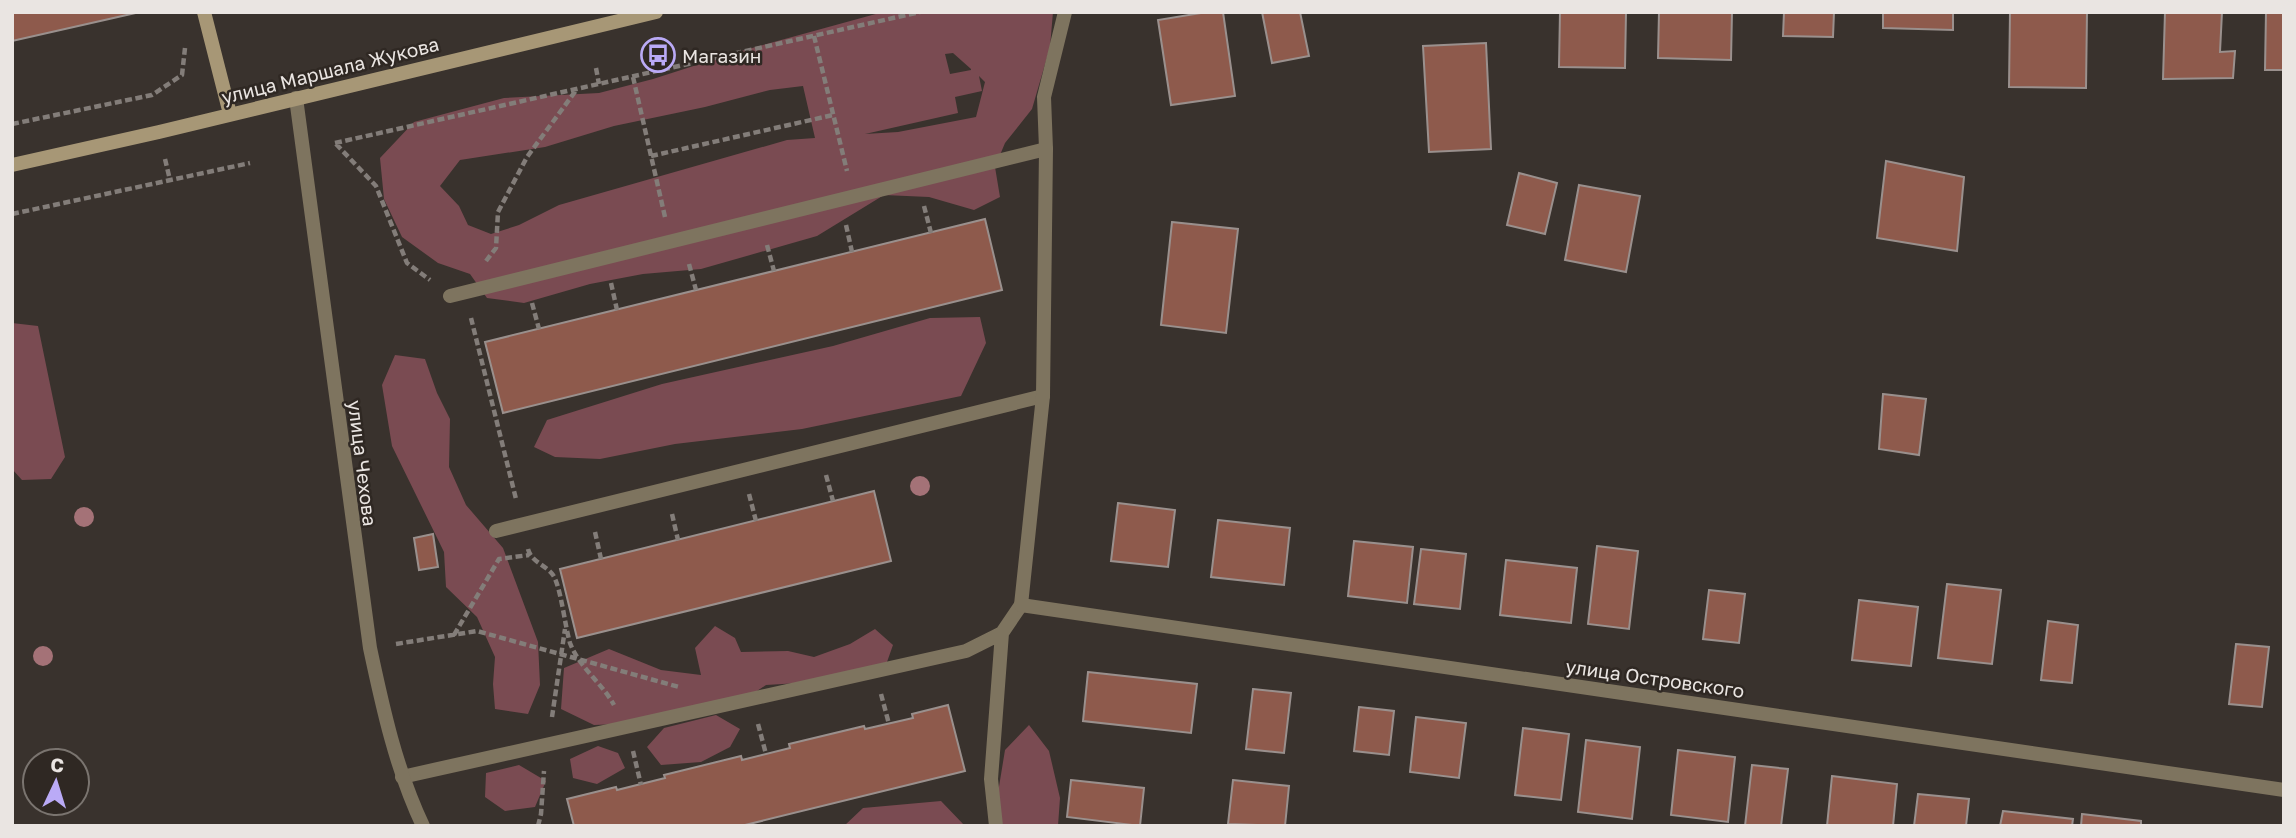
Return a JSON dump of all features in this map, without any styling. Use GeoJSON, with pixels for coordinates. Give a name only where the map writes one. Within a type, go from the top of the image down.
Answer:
{"type":"FeatureCollection","features":[{"type":"Feature","properties":{"kind":"main road"},"geometry":{"type":"LineString","coordinates":[[204,12],[230,114]]}},
{"type":"Feature","properties":{"kind":"main road","name":"улица Маршала Жукова"},"geometry":{"type":"LineString","coordinates":[[12,164],[129,139],[656,12]]}},
{"type":"Feature","properties":{"kind":"street"},"geometry":{"type":"LineString","coordinates":[[996,826],[991,779],[1002,634],[1021,605],[1043,396],[1046,149],[1044,97],[1065,12]]}},
{"type":"Feature","properties":{"kind":"street","name":"улица Чехова"},"geometry":{"type":"LineString","coordinates":[[296,98],[370,648],[385,718],[402,777],[423,826]]}},
{"type":"Feature","properties":{"kind":"street"},"geometry":{"type":"LineString","coordinates":[[457,294],[1046,149]]}},
{"type":"Feature","properties":{"kind":"street"},"geometry":{"type":"LineString","coordinates":[[496,531],[1043,396]]}},
{"type":"Feature","properties":{"kind":"street","name":"улица Островского"},"geometry":{"type":"LineString","coordinates":[[1021,605],[2284,790]]}},
{"type":"Feature","properties":{"kind":"street"},"geometry":{"type":"LineString","coordinates":[[402,777],[966,651],[1002,634]]}},
{"type":"Feature","properties":{"kind":"path"},"geometry":{"type":"LineString","coordinates":[[577,89],[527,158],[498,212],[496,248],[457,294],[407,263],[376,186],[335,143],[920,12]]}},
{"type":"Feature","properties":{"kind":"path"},"geometry":{"type":"LineString","coordinates":[[814,36],[839,140]]}},
{"type":"Feature","properties":{"kind":"path"},"geometry":{"type":"LineString","coordinates":[[12,124],[152,95],[182,75],[186,40]]}},
{"type":"Feature","properties":{"kind":"path"},"geometry":{"type":"LineString","coordinates":[[596,68],[599,84]]}},
{"type":"Feature","properties":{"kind":"path"},"geometry":{"type":"LineString","coordinates":[[633,77],[670,242]]}},
{"type":"Feature","properties":{"kind":"path"},"geometry":{"type":"LineString","coordinates":[[651,156],[834,115]]}},
{"type":"Feature","properties":{"kind":"path"},"geometry":{"type":"LineString","coordinates":[[165,159],[170,180]]}},
{"type":"Feature","properties":{"kind":"path"},"geometry":{"type":"LineString","coordinates":[[12,215],[250,163]]}},
{"type":"Feature","properties":{"kind":"path"},"geometry":{"type":"LineString","coordinates":[[454,635],[499,559],[529,555]]}},
{"type":"Feature","properties":{"kind":"path"},"geometry":{"type":"LineString","coordinates":[[538,826],[546,746],[566,625]]}},
{"type":"Feature","properties":{"kind":"path"},"geometry":{"type":"LineString","coordinates":[[370,648],[477,631],[685,689]]}},
{"type":"Feature","properties":{"kind":"path"},"geometry":{"type":"LineString","coordinates":[[627,728],[641,785]]}},
{"type":"Feature","properties":{"kind":"shaded area"},"geometry":{"type":"Polygon","coordinates":[[[883,12],[1053,12],[1050,47],[1032,109],[1005,143],[995,167],[1000,197],[974,210],[929,197],[884,195],[817,236],[701,269],[643,274],[590,284],[524,303],[487,298],[470,274],[438,263],[402,237],[384,199],[380,158],[414,122],[504,98],[599,93],[883,12]],[[953,53],[945,54],[950,74],[971,70],[971,69],[953,53]],[[979,76],[982,91],[955,97],[958,113],[865,134],[898,132],[976,117],[985,82],[979,76]],[[803,86],[770,90],[614,126],[545,147],[460,160],[440,186],[459,206],[468,225],[491,234],[519,225],[559,205],[787,140],[815,138],[803,86]]]}},
{"type":"Feature","properties":{"kind":"shaded area"},"geometry":{"type":"Polygon","coordinates":[[[980,317],[986,343],[961,396],[802,429],[675,444],[600,459],[555,457],[534,447],[547,420],[662,384],[833,346],[930,318],[980,317]]]}},
{"type":"Feature","properties":{"kind":"shaded area"},"geometry":{"type":"Polygon","coordinates":[[[12,323],[38,326],[65,457],[51,479],[22,480],[12,469],[12,323]]]}},
{"type":"Feature","properties":{"kind":"shaded area"},"geometry":{"type":"Polygon","coordinates":[[[395,355],[425,359],[450,419],[449,467],[466,505],[503,548],[538,642],[540,685],[528,714],[495,709],[495,657],[477,617],[446,587],[444,552],[392,446],[382,385],[395,355]]]}},
{"type":"Feature","properties":{"kind":"shaded area"},"geometry":{"type":"Polygon","coordinates":[[[715,626],[735,638],[741,652],[788,651],[814,657],[850,644],[875,629],[893,645],[887,662],[832,681],[766,685],[741,702],[618,724],[594,725],[561,709],[564,668],[609,649],[661,670],[701,675],[695,648],[715,626]]]}},
{"type":"Feature","properties":{"kind":"shaded area"},"geometry":{"type":"Polygon","coordinates":[[[716,715],[740,729],[730,747],[701,762],[661,765],[647,747],[664,728],[716,715]]]}},
{"type":"Feature","properties":{"kind":"shaded area"},"geometry":{"type":"Polygon","coordinates":[[[1029,725],[1049,751],[1060,798],[1058,826],[1003,826],[996,805],[1005,750],[1029,725]]]}},
{"type":"Feature","properties":{"kind":"shaded area"},"geometry":{"type":"Polygon","coordinates":[[[598,746],[618,753],[625,768],[597,784],[573,778],[570,759],[598,746]]]}},
{"type":"Feature","properties":{"kind":"shaded area"},"geometry":{"type":"Polygon","coordinates":[[[519,765],[546,781],[535,807],[505,811],[485,797],[486,773],[519,765]]]}},
{"type":"Feature","properties":{"kind":"shaded area"},"geometry":{"type":"Polygon","coordinates":[[[941,801],[965,826],[844,826],[863,808],[941,801]]]}},
{"type":"Feature","properties":{"kind":"building"},"geometry":{"type":"Polygon","coordinates":[[[12,12],[140,12],[12,41],[12,12]]]}},
{"type":"Feature","properties":{"kind":"building"},"geometry":{"type":"Polygon","coordinates":[[[1223,12],[1235,96],[1171,105],[1158,20],[1223,12]]]}},
{"type":"Feature","properties":{"kind":"building"},"geometry":{"type":"Polygon","coordinates":[[[1262,12],[1300,12],[1309,56],[1272,63],[1262,12]]]}},
{"type":"Feature","properties":{"kind":"building"},"geometry":{"type":"Polygon","coordinates":[[[1560,12],[1626,12],[1625,68],[1559,67],[1560,12]]]}},
{"type":"Feature","properties":{"kind":"building"},"geometry":{"type":"Polygon","coordinates":[[[1659,12],[1732,12],[1731,60],[1658,58],[1659,12]]]}},
{"type":"Feature","properties":{"kind":"building"},"geometry":{"type":"Polygon","coordinates":[[[1784,12],[1834,12],[1833,37],[1783,36],[1784,12]]]}},
{"type":"Feature","properties":{"kind":"building"},"geometry":{"type":"Polygon","coordinates":[[[1883,12],[1953,12],[1953,30],[1883,28],[1883,12]]]}},
{"type":"Feature","properties":{"kind":"building"},"geometry":{"type":"Polygon","coordinates":[[[2010,12],[2087,12],[2086,88],[2009,87],[2010,12]]]}},
{"type":"Feature","properties":{"kind":"building"},"geometry":{"type":"Polygon","coordinates":[[[2165,12],[2222,12],[2220,52],[2235,51],[2233,78],[2163,79],[2165,12]]]}},
{"type":"Feature","properties":{"kind":"building"},"geometry":{"type":"Polygon","coordinates":[[[2266,12],[2284,12],[2284,70],[2265,70],[2266,12]]]}},
{"type":"Feature","properties":{"kind":"building"},"geometry":{"type":"Polygon","coordinates":[[[1486,43],[1491,149],[1429,152],[1423,46],[1486,43]]]}},
{"type":"Feature","properties":{"kind":"building"},"geometry":{"type":"Polygon","coordinates":[[[1886,161],[1964,177],[1957,251],[1877,238],[1886,161]]]}},
{"type":"Feature","properties":{"kind":"building"},"geometry":{"type":"Polygon","coordinates":[[[1519,173],[1557,183],[1545,234],[1507,225],[1519,173]]]}},
{"type":"Feature","properties":{"kind":"building"},"geometry":{"type":"Polygon","coordinates":[[[1579,185],[1640,196],[1626,272],[1565,260],[1579,185]]]}},
{"type":"Feature","properties":{"kind":"building"},"geometry":{"type":"Polygon","coordinates":[[[985,219],[1002,290],[503,413],[485,342],[985,219]]]}},
{"type":"Feature","properties":{"kind":"building"},"geometry":{"type":"Polygon","coordinates":[[[1172,222],[1238,229],[1226,333],[1161,325],[1172,222]]]}},
{"type":"Feature","properties":{"kind":"building"},"geometry":{"type":"Polygon","coordinates":[[[1883,394],[1926,399],[1919,455],[1879,449],[1883,394]]]}},
{"type":"Feature","properties":{"kind":"building"},"geometry":{"type":"Polygon","coordinates":[[[874,491],[891,561],[577,638],[560,569],[874,491]]]}},
{"type":"Feature","properties":{"kind":"building"},"geometry":{"type":"Polygon","coordinates":[[[1118,503],[1175,510],[1168,567],[1111,561],[1118,503]]]}},
{"type":"Feature","properties":{"kind":"building"},"geometry":{"type":"Polygon","coordinates":[[[1218,520],[1290,528],[1284,585],[1211,577],[1218,520]]]}},
{"type":"Feature","properties":{"kind":"building"},"geometry":{"type":"Polygon","coordinates":[[[433,534],[438,567],[419,570],[414,538],[433,534]]]}},
{"type":"Feature","properties":{"kind":"building"},"geometry":{"type":"Polygon","coordinates":[[[1354,541],[1413,547],[1407,603],[1348,596],[1354,541]]]}},
{"type":"Feature","properties":{"kind":"building"},"geometry":{"type":"Polygon","coordinates":[[[1597,546],[1638,551],[1629,629],[1588,624],[1597,546]]]}},
{"type":"Feature","properties":{"kind":"building"},"geometry":{"type":"Polygon","coordinates":[[[1421,549],[1466,554],[1460,609],[1414,604],[1421,549]]]}},
{"type":"Feature","properties":{"kind":"building"},"geometry":{"type":"Polygon","coordinates":[[[1506,560],[1577,568],[1571,623],[1500,615],[1506,560]]]}},
{"type":"Feature","properties":{"kind":"building"},"geometry":{"type":"Polygon","coordinates":[[[1947,584],[2001,590],[1992,664],[1938,658],[1947,584]]]}},
{"type":"Feature","properties":{"kind":"building"},"geometry":{"type":"Polygon","coordinates":[[[1709,590],[1745,594],[1739,643],[1703,639],[1709,590]]]}},
{"type":"Feature","properties":{"kind":"building"},"geometry":{"type":"Polygon","coordinates":[[[1859,600],[1918,607],[1911,666],[1852,660],[1859,600]]]}},
{"type":"Feature","properties":{"kind":"building"},"geometry":{"type":"Polygon","coordinates":[[[2048,621],[2078,625],[2072,683],[2041,680],[2048,621]]]}},
{"type":"Feature","properties":{"kind":"building"},"geometry":{"type":"Polygon","coordinates":[[[2236,644],[2269,647],[2262,707],[2229,704],[2236,644]]]}},
{"type":"Feature","properties":{"kind":"building"},"geometry":{"type":"Polygon","coordinates":[[[1088,672],[1197,684],[1191,733],[1083,721],[1088,672]]]}},
{"type":"Feature","properties":{"kind":"building"},"geometry":{"type":"Polygon","coordinates":[[[1253,689],[1291,693],[1284,753],[1246,749],[1253,689]]]}},
{"type":"Feature","properties":{"kind":"building"},"geometry":{"type":"Polygon","coordinates":[[[948,705],[965,771],[741,826],[574,826],[567,799],[616,787],[617,790],[741,756],[742,760],[790,748],[789,744],[864,726],[865,729],[913,718],[912,714],[948,705]]]}},
{"type":"Feature","properties":{"kind":"building"},"geometry":{"type":"Polygon","coordinates":[[[1359,707],[1394,711],[1389,755],[1354,751],[1359,707]]]}},
{"type":"Feature","properties":{"kind":"building"},"geometry":{"type":"Polygon","coordinates":[[[1416,717],[1466,723],[1459,778],[1410,772],[1416,717]]]}},
{"type":"Feature","properties":{"kind":"building"},"geometry":{"type":"Polygon","coordinates":[[[1523,728],[1569,734],[1561,800],[1515,795],[1523,728]]]}},
{"type":"Feature","properties":{"kind":"building"},"geometry":{"type":"Polygon","coordinates":[[[1586,740],[1640,747],[1632,819],[1578,812],[1586,740]]]}},
{"type":"Feature","properties":{"kind":"building"},"geometry":{"type":"Polygon","coordinates":[[[1678,750],[1735,757],[1728,822],[1671,815],[1678,750]]]}},
{"type":"Feature","properties":{"kind":"building"},"geometry":{"type":"Polygon","coordinates":[[[1752,765],[1788,769],[1781,826],[1745,826],[1752,765]]]}},
{"type":"Feature","properties":{"kind":"building"},"geometry":{"type":"Polygon","coordinates":[[[1832,776],[1897,784],[1893,826],[1827,826],[1832,776]]]}},
{"type":"Feature","properties":{"kind":"building"},"geometry":{"type":"Polygon","coordinates":[[[1071,780],[1144,788],[1140,826],[1067,817],[1071,780]]]}},
{"type":"Feature","properties":{"kind":"building"},"geometry":{"type":"Polygon","coordinates":[[[1233,780],[1289,786],[1285,826],[1228,824],[1233,780]]]}},
{"type":"Feature","properties":{"kind":"building"},"geometry":{"type":"Polygon","coordinates":[[[1918,794],[1969,799],[1966,826],[1914,826],[1918,794]]]}},
{"type":"Feature","properties":{"kind":"building"},"geometry":{"type":"Polygon","coordinates":[[[2003,811],[2073,819],[2072,826],[2000,826],[2003,811]]]}},
{"type":"Feature","properties":{"kind":"building"},"geometry":{"type":"Polygon","coordinates":[[[2082,814],[2141,821],[2141,826],[2081,826],[2082,814]]]}},
{"type":"Feature","properties":{"kind":"place","name":"Магазин"},"geometry":{"type":"Point","coordinates":[658,55]}}]}
